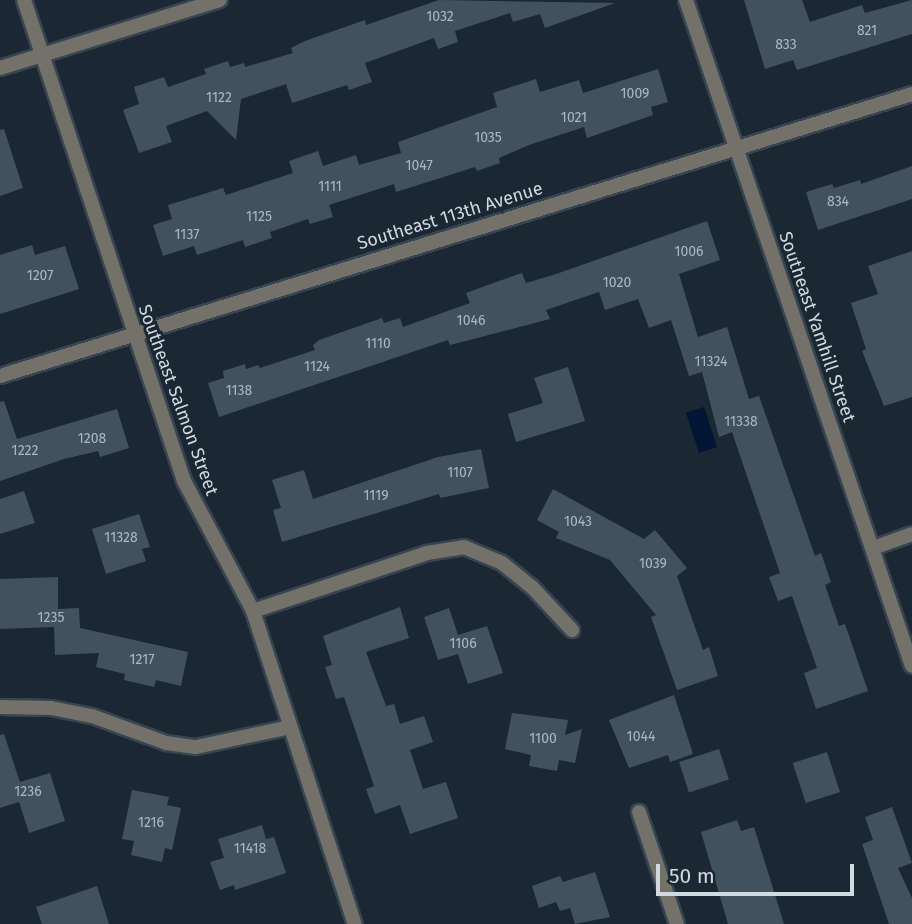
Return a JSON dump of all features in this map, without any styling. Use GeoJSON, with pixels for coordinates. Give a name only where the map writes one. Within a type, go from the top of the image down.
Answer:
{"type":"FeatureCollection","features":[{"type":"Feature","properties":{"kind":"street","name":"Southeast Salmon Street"},"geometry":{"type":"LineString","coordinates":[[24,0],[184,481],[253,611],[355,924]]}},
{"type":"Feature","properties":{"kind":"street"},"geometry":{"type":"LineString","coordinates":[[0,68],[220,0]]}},
{"type":"Feature","properties":{"kind":"street","name":"Southeast Yamhill Street"},"geometry":{"type":"LineString","coordinates":[[686,0],[912,666]]}},
{"type":"Feature","properties":{"kind":"street","name":"Southeast 113th Avenue"},"geometry":{"type":"LineString","coordinates":[[0,376],[912,94]]}},
{"type":"Feature","properties":{"kind":"street"},"geometry":{"type":"LineString","coordinates":[[873,548],[912,534]]}},
{"type":"Feature","properties":{"kind":"street"},"geometry":{"type":"LineString","coordinates":[[253,611],[427,553],[464,547],[502,563],[532,587],[572,630]]}},
{"type":"Feature","properties":{"kind":"street"},"geometry":{"type":"LineString","coordinates":[[0,707],[79,713],[166,743],[196,747],[290,727]]}},
{"type":"Feature","properties":{"kind":"street"},"geometry":{"type":"LineString","coordinates":[[639,812],[677,924]]}},
{"type":"Feature","properties":{"kind":"water"},"geometry":{"type":"Polygon","coordinates":[[[704,407],[717,447],[699,453],[686,413],[704,407]]]}},
{"type":"Feature","properties":{"kind":"building"},"geometry":{"type":"Polygon","coordinates":[[[439,0],[615,3],[545,28],[540,14],[513,22],[510,13],[455,31],[458,42],[438,49],[434,38],[365,63],[372,82],[349,90],[347,85],[292,103],[286,84],[241,99],[236,140],[207,111],[166,126],[172,142],[139,153],[123,110],[139,104],[134,87],[164,77],[168,87],[206,74],[204,69],[228,61],[230,67],[244,63],[245,67],[293,53],[291,48],[305,41],[365,20],[366,25],[439,0]]]}},
{"type":"Feature","properties":{"kind":"building"},"geometry":{"type":"Polygon","coordinates":[[[744,0],[802,0],[810,22],[862,5],[865,13],[912,0],[912,34],[797,70],[793,60],[765,69],[744,0]]]}},
{"type":"Feature","properties":{"kind":"building"},"geometry":{"type":"Polygon","coordinates":[[[658,69],[668,102],[651,107],[653,115],[587,138],[584,127],[529,145],[499,158],[500,163],[477,171],[475,167],[396,192],[394,184],[329,205],[333,217],[310,224],[308,219],[270,232],[272,238],[245,247],[243,240],[197,255],[194,246],[163,256],[153,225],[172,219],[168,205],[223,188],[226,195],[293,173],[289,161],[318,151],[323,166],[356,155],[359,165],[401,153],[398,142],[497,107],[493,93],[536,79],[540,92],[579,80],[583,93],[658,69]]]}},
{"type":"Feature","properties":{"kind":"building"},"geometry":{"type":"Polygon","coordinates":[[[4,129],[23,188],[0,196],[0,130],[4,129]]]}},
{"type":"Feature","properties":{"kind":"building"},"geometry":{"type":"Polygon","coordinates":[[[912,166],[912,199],[818,230],[806,192],[832,184],[834,188],[860,180],[861,184],[912,166]]]}},
{"type":"Feature","properties":{"kind":"building"},"geometry":{"type":"Polygon","coordinates":[[[707,221],[720,260],[679,274],[698,337],[727,327],[749,399],[759,396],[815,556],[821,553],[831,582],[825,585],[839,626],[845,624],[868,691],[816,709],[804,673],[817,668],[792,596],[778,601],[769,577],[780,573],[732,432],[719,437],[702,372],[689,376],[671,320],[649,328],[638,299],[605,310],[599,292],[546,310],[550,319],[450,345],[448,340],[219,417],[208,383],[224,378],[223,371],[245,364],[246,369],[258,365],[260,368],[315,350],[313,345],[319,340],[382,318],[384,323],[400,318],[403,327],[470,303],[466,293],[499,281],[522,273],[526,283],[707,221]]]}},
{"type":"Feature","properties":{"kind":"building"},"geometry":{"type":"Polygon","coordinates":[[[32,245],[35,255],[65,246],[79,289],[0,314],[0,255],[32,245]]]}},
{"type":"Feature","properties":{"kind":"building"},"geometry":{"type":"Polygon","coordinates":[[[912,251],[912,397],[884,406],[862,351],[866,349],[851,303],[878,294],[868,266],[912,251]]]}},
{"type":"Feature","properties":{"kind":"building"},"geometry":{"type":"Polygon","coordinates":[[[568,367],[585,421],[516,442],[508,414],[543,403],[534,378],[568,367]]]}},
{"type":"Feature","properties":{"kind":"building"},"geometry":{"type":"Polygon","coordinates":[[[4,401],[17,439],[117,409],[129,448],[100,457],[98,451],[64,459],[0,481],[0,402],[4,401]]]}},
{"type":"Feature","properties":{"kind":"building"},"geometry":{"type":"Polygon","coordinates":[[[481,449],[489,488],[440,498],[439,494],[282,542],[273,510],[281,508],[272,480],[304,470],[313,499],[438,457],[481,449]]]}},
{"type":"Feature","properties":{"kind":"building"},"geometry":{"type":"Polygon","coordinates":[[[553,489],[644,539],[655,530],[687,568],[677,576],[703,650],[709,647],[718,676],[677,690],[651,617],[656,615],[610,560],[556,538],[559,532],[537,520],[553,489]]]}},
{"type":"Feature","properties":{"kind":"building"},"geometry":{"type":"Polygon","coordinates":[[[24,491],[35,523],[0,534],[0,499],[24,491]]]}},
{"type":"Feature","properties":{"kind":"building"},"geometry":{"type":"Polygon","coordinates":[[[139,514],[150,547],[142,549],[146,561],[106,574],[92,529],[139,514]]]}},
{"type":"Feature","properties":{"kind":"building"},"geometry":{"type":"Polygon","coordinates":[[[58,577],[58,609],[79,608],[80,628],[188,652],[181,686],[156,680],[154,687],[124,680],[125,674],[96,667],[99,653],[55,655],[54,627],[0,629],[0,579],[58,577]]]}},
{"type":"Feature","properties":{"kind":"building"},"geometry":{"type":"Polygon","coordinates":[[[400,607],[409,638],[366,652],[386,706],[394,704],[400,724],[424,716],[433,742],[410,750],[423,789],[446,782],[458,818],[410,834],[400,805],[375,814],[366,789],[374,786],[344,697],[336,699],[325,667],[332,665],[323,636],[400,607]]]}},
{"type":"Feature","properties":{"kind":"building"},"geometry":{"type":"Polygon","coordinates":[[[449,608],[458,635],[487,626],[503,673],[468,684],[458,654],[438,660],[424,617],[449,608]]]}},
{"type":"Feature","properties":{"kind":"building"},"geometry":{"type":"Polygon","coordinates":[[[674,695],[693,754],[670,762],[668,755],[629,768],[609,720],[674,695]]]}},
{"type":"Feature","properties":{"kind":"building"},"geometry":{"type":"Polygon","coordinates":[[[512,713],[568,720],[565,735],[582,729],[575,763],[559,760],[557,771],[529,766],[531,755],[505,749],[512,713]]]}},
{"type":"Feature","properties":{"kind":"building"},"geometry":{"type":"Polygon","coordinates":[[[4,734],[20,782],[50,773],[65,821],[29,833],[19,802],[0,808],[0,735],[4,734]]]}},
{"type":"Feature","properties":{"kind":"building"},"geometry":{"type":"Polygon","coordinates":[[[719,749],[729,779],[689,792],[679,762],[719,749]]]}},
{"type":"Feature","properties":{"kind":"building"},"geometry":{"type":"Polygon","coordinates":[[[827,752],[840,792],[806,803],[793,763],[827,752]]]}},
{"type":"Feature","properties":{"kind":"building"},"geometry":{"type":"Polygon","coordinates":[[[132,790],[169,797],[167,805],[181,808],[172,850],[165,848],[162,862],[131,855],[134,841],[122,839],[132,790]]]}},
{"type":"Feature","properties":{"kind":"building"},"geometry":{"type":"Polygon","coordinates":[[[892,807],[912,863],[898,868],[912,898],[912,924],[889,924],[862,844],[873,840],[865,817],[892,807]]]}},
{"type":"Feature","properties":{"kind":"building"},"geometry":{"type":"Polygon","coordinates":[[[737,820],[741,831],[754,827],[784,924],[728,924],[701,832],[737,820]]]}},
{"type":"Feature","properties":{"kind":"building"},"geometry":{"type":"Polygon","coordinates":[[[262,825],[266,839],[274,837],[286,873],[235,890],[234,885],[220,890],[210,862],[224,858],[218,839],[262,825]]]}},
{"type":"Feature","properties":{"kind":"building"},"geometry":{"type":"Polygon","coordinates":[[[595,872],[610,917],[575,924],[570,908],[560,911],[556,902],[539,908],[532,886],[560,876],[563,882],[595,872]]]}},
{"type":"Feature","properties":{"kind":"building"},"geometry":{"type":"Polygon","coordinates":[[[97,886],[109,924],[42,924],[36,907],[97,886]]]}}]}
